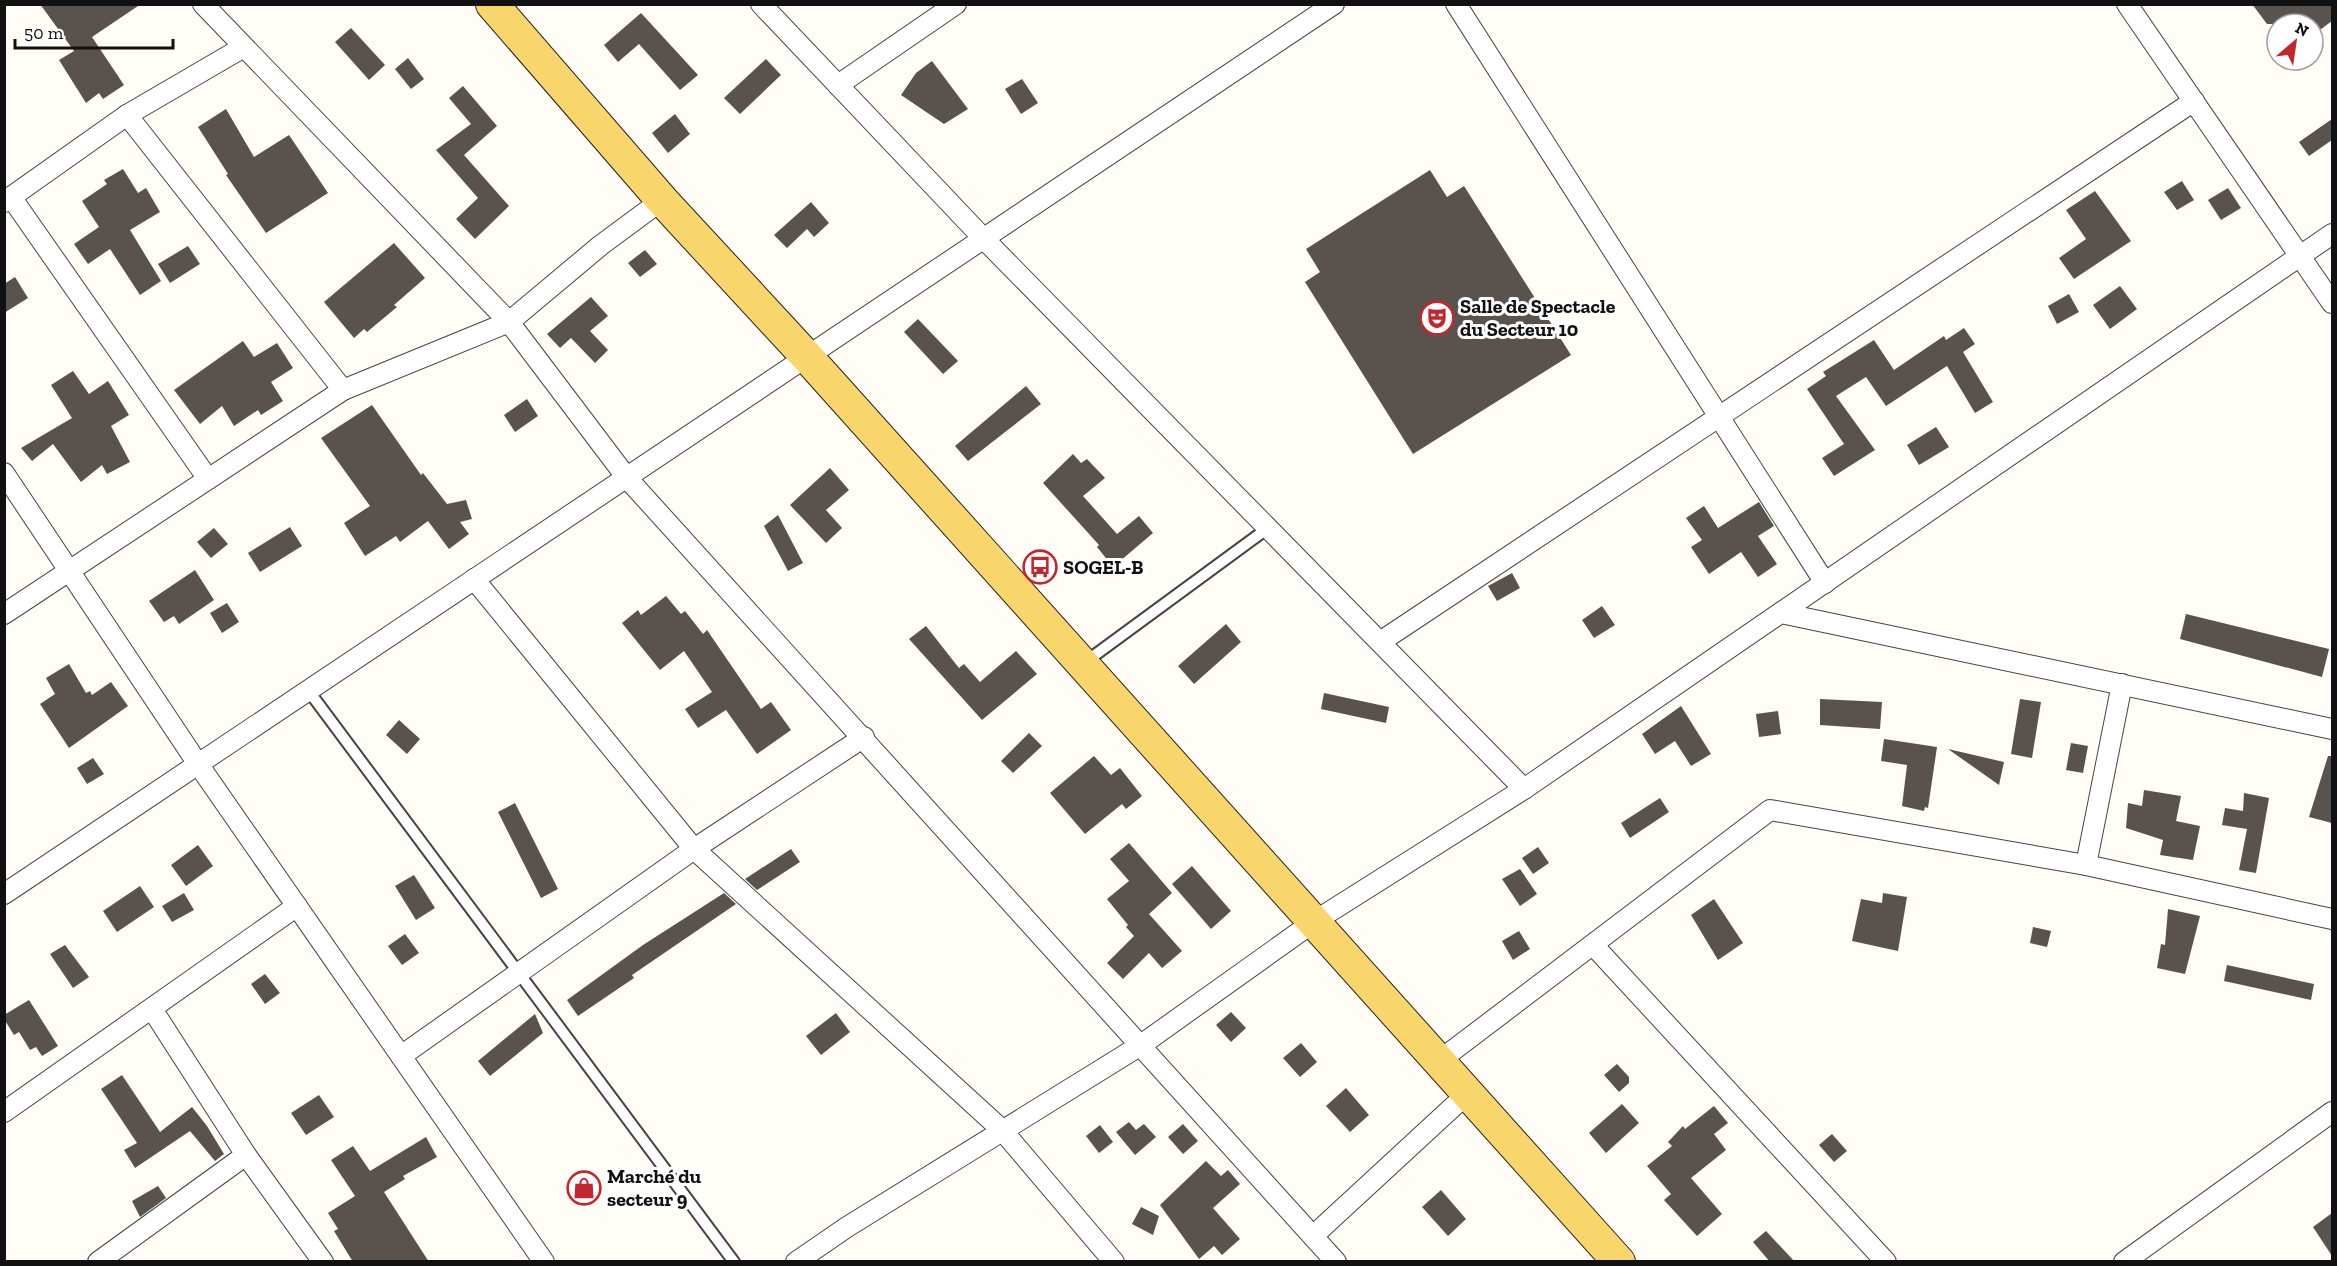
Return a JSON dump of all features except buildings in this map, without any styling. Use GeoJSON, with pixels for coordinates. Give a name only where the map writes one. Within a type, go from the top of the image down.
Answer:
{"type":"FeatureCollection","features":[{"type":"Feature","properties":{"kind":"main road"},"geometry":{"type":"LineString","coordinates":[[492,4],[662,200],[808,358],[1619,1262]]}},
{"type":"Feature","properties":{"kind":"street"},"geometry":{"type":"LineString","coordinates":[[203,4],[242,48],[508,322],[627,478],[864,737],[1336,1262]]}},
{"type":"Feature","properties":{"kind":"street"},"geometry":{"type":"LineString","coordinates":[[761,4],[984,239],[1524,789]]}},
{"type":"Feature","properties":{"kind":"street"},"geometry":{"type":"LineString","coordinates":[[838,84],[956,4]]}},
{"type":"Feature","properties":{"kind":"street"},"geometry":{"type":"LineString","coordinates":[[4,894],[1334,4]]}},
{"type":"Feature","properties":{"kind":"street"},"geometry":{"type":"LineString","coordinates":[[1456,4],[1825,582]]}},
{"type":"Feature","properties":{"kind":"street"},"geometry":{"type":"LineString","coordinates":[[2127,4],[2332,303]]}},
{"type":"Feature","properties":{"kind":"street"},"geometry":{"type":"LineString","coordinates":[[208,479],[8,200],[127,115],[242,48]]}},
{"type":"Feature","properties":{"kind":"street"},"geometry":{"type":"LineString","coordinates":[[1380,642],[2194,101]]}},
{"type":"Feature","properties":{"kind":"street"},"geometry":{"type":"LineString","coordinates":[[127,115],[343,390]]}},
{"type":"Feature","properties":{"kind":"street"},"geometry":{"type":"LineString","coordinates":[[4,614],[343,390],[508,322],[601,245],[662,200]]}},
{"type":"Feature","properties":{"kind":"street"},"geometry":{"type":"LineString","coordinates":[[796,1262],[1002,1130],[1141,1045],[1315,921],[1524,789],[2332,234]]}},
{"type":"Feature","properties":{"kind":"street"},"geometry":{"type":"LineString","coordinates":[[4,473],[198,764],[544,1262]]}},
{"type":"Feature","properties":{"kind":"street"},"geometry":{"type":"LineString","coordinates":[[474,579],[694,849],[1002,1130],[1114,1262]]}},
{"type":"Feature","properties":{"kind":"street"},"geometry":{"type":"LineString","coordinates":[[1781,613],[2332,729]]}},
{"type":"Feature","properties":{"kind":"street"},"geometry":{"type":"LineString","coordinates":[[2086,865],[2122,684]]}},
{"type":"Feature","properties":{"kind":"street"},"geometry":{"type":"LineString","coordinates":[[401,1056],[694,849],[864,737]]}},
{"type":"Feature","properties":{"kind":"street"},"geometry":{"type":"LineString","coordinates":[[1439,1061],[1594,946],[1770,810],[2086,865],[2332,919]]}},
{"type":"Feature","properties":{"kind":"street"},"geometry":{"type":"LineString","coordinates":[[4,1112],[297,906]]}},
{"type":"Feature","properties":{"kind":"street"},"geometry":{"type":"LineString","coordinates":[[1594,946],[1886,1262]]}},
{"type":"Feature","properties":{"kind":"street"},"geometry":{"type":"LineString","coordinates":[[152,1009],[246,1155],[323,1262]]}},
{"type":"Feature","properties":{"kind":"street"},"geometry":{"type":"LineString","coordinates":[[1313,1236],[1468,1093]]}},
{"type":"Feature","properties":{"kind":"street"},"geometry":{"type":"LineString","coordinates":[[2124,1262],[2332,1112]]}},
{"type":"Feature","properties":{"kind":"street"},"geometry":{"type":"LineString","coordinates":[[98,1262],[246,1155]]}},
{"type":"Feature","properties":{"kind":"lane"},"geometry":{"type":"LineString","coordinates":[[1083,664],[1268,528]]}},
{"type":"Feature","properties":{"kind":"lane"},"geometry":{"type":"LineString","coordinates":[[308,690],[734,1262]]}},
{"type":"Feature","properties":{"kind":"place","name":"Salle de Spectacle du Secteur 10"},"geometry":{"type":"Point","coordinates":[1437,318]}},
{"type":"Feature","properties":{"kind":"place","name":"SOGEL-B"},"geometry":{"type":"Point","coordinates":[1040,567]}},
{"type":"Feature","properties":{"kind":"place","name":"Marché du secteur 9"},"geometry":{"type":"Point","coordinates":[584,1188]}}]}
